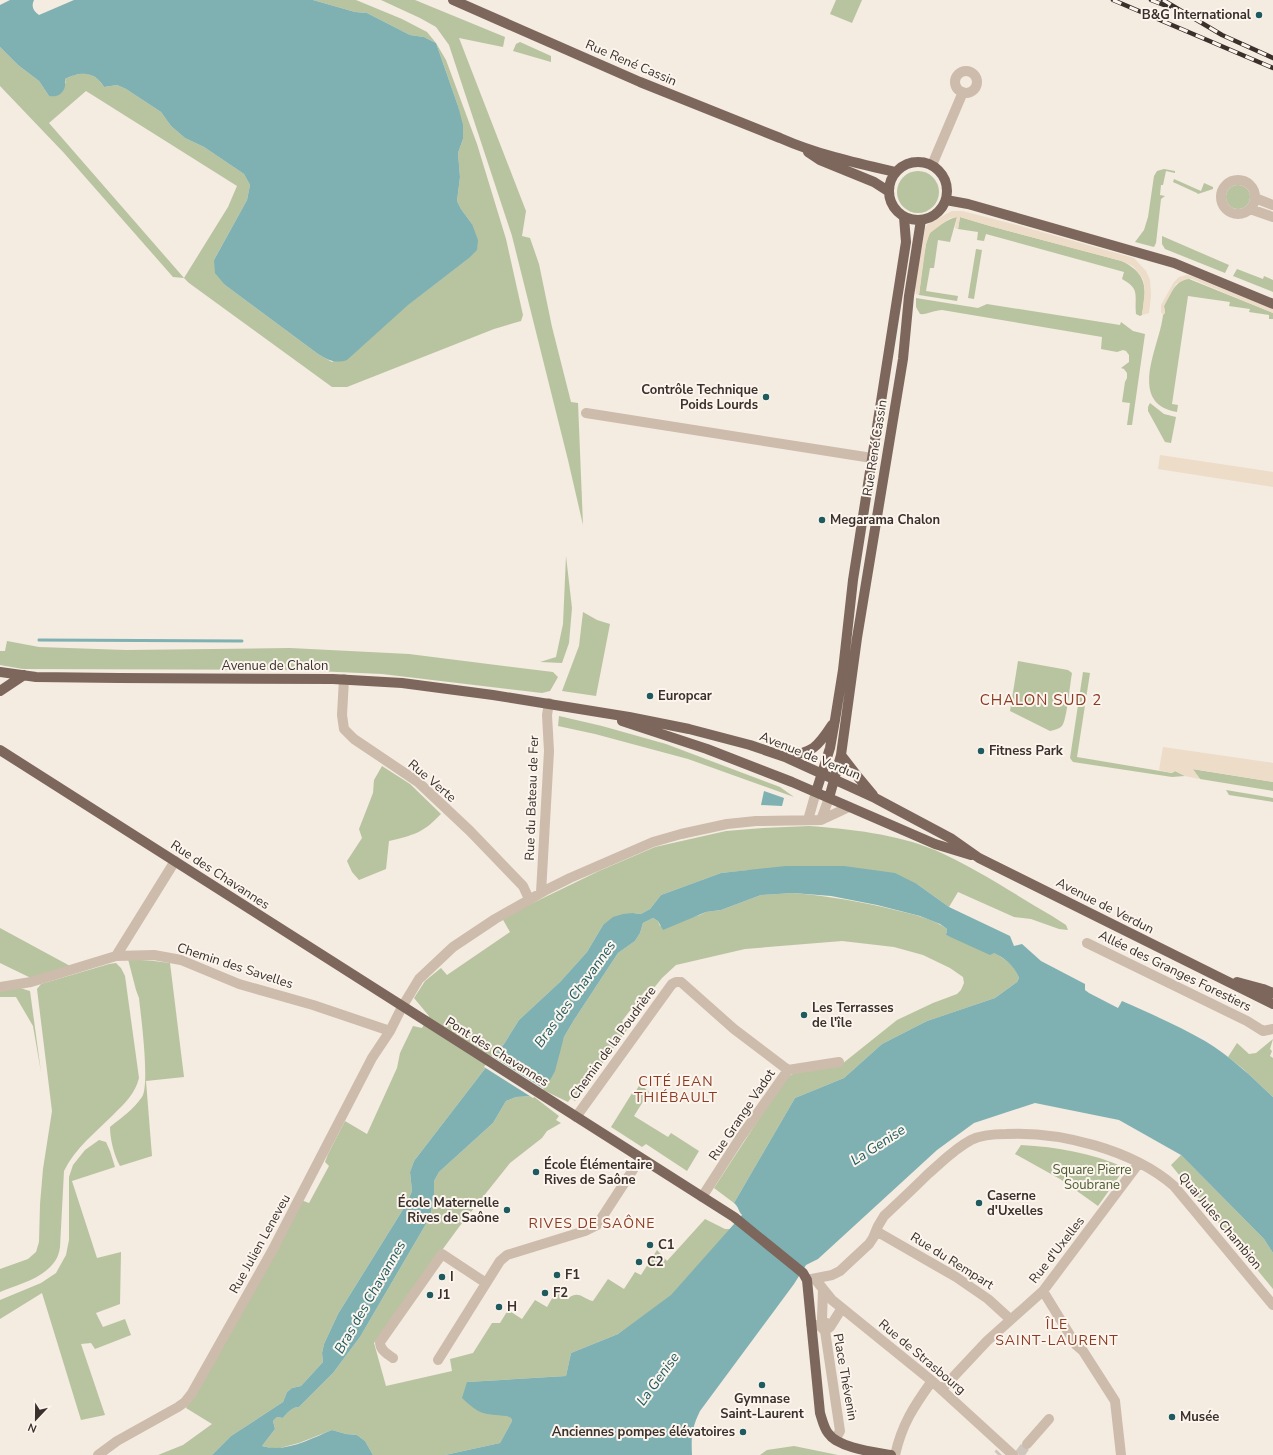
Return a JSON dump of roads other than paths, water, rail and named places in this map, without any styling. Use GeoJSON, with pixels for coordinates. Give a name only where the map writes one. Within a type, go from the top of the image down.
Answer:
{"type":"FeatureCollection","features":[{"type":"Feature","properties":{"kind":"main road","name":"Rue René Cassin"},"geometry":{"type":"LineString","coordinates":[[453,0],[640,82],[800,147],[854,163],[895,172]]}},
{"type":"Feature","properties":{"kind":"main road","name":"Rue René Cassin"},"geometry":{"type":"LineString","coordinates":[[800,147],[820,160],[874,182],[888,192]]}},
{"type":"Feature","properties":{"kind":"main road"},"geometry":{"type":"LineString","coordinates":[[919,161],[932,165],[942,174],[946,182],[946,200],[942,208],[929,218],[921,220],[912,220],[904,217],[893,206],[889,199],[888,192],[890,181],[895,172],[910,162],[919,161]]}},
{"type":"Feature","properties":{"kind":"main road"},"geometry":{"type":"LineString","coordinates":[[946,200],[968,204],[1156,257],[1193,270],[1273,304]]}},
{"type":"Feature","properties":{"kind":"main road","name":"Rue René Cassin"},"geometry":{"type":"LineString","coordinates":[[816,792],[830,748],[843,670],[853,580],[906,242],[904,217]]}},
{"type":"Feature","properties":{"kind":"main road","name":"Rue René Cassin"},"geometry":{"type":"LineString","coordinates":[[829,798],[841,754],[857,638],[903,359],[909,296],[921,220]]}},
{"type":"Feature","properties":{"kind":"main road"},"geometry":{"type":"LineString","coordinates":[[872,458],[879,502]]}},
{"type":"Feature","properties":{"kind":"main road"},"geometry":{"type":"LineString","coordinates":[[853,580],[857,638]]}},
{"type":"Feature","properties":{"kind":"main road","name":"Avenue de Chalon"},"geometry":{"type":"LineString","coordinates":[[0,672],[24,675],[119,678],[344,679],[402,683],[493,694],[549,703]]}},
{"type":"Feature","properties":{"kind":"main road"},"geometry":{"type":"LineString","coordinates":[[0,691],[24,675]]}},
{"type":"Feature","properties":{"kind":"main road","name":"Avenue de Verdun"},"geometry":{"type":"LineString","coordinates":[[549,703],[689,729],[750,745],[785,757],[875,798],[952,839],[979,858],[1273,1004]]}},
{"type":"Feature","properties":{"kind":"main road","name":"Avenue de Verdun"},"geometry":{"type":"LineString","coordinates":[[593,712],[707,749],[816,792],[935,844],[979,858]]}},
{"type":"Feature","properties":{"kind":"main road"},"geometry":{"type":"LineString","coordinates":[[785,757],[804,754],[810,751],[822,740],[835,720]]}},
{"type":"Feature","properties":{"kind":"main road","name":"Rue des Chavannes"},"geometry":{"type":"LineString","coordinates":[[0,750],[425,1022]]}},
{"type":"Feature","properties":{"kind":"main road"},"geometry":{"type":"LineString","coordinates":[[841,754],[875,798]]}},
{"type":"Feature","properties":{"kind":"main road","name":"Avenue de Verdun"},"geometry":{"type":"LineString","coordinates":[[1220,977],[1273,993]]}},
{"type":"Feature","properties":{"kind":"main road","name":"Pont des Chavannes"},"geometry":{"type":"LineString","coordinates":[[425,1022],[576,1117]]}},
{"type":"Feature","properties":{"kind":"main road"},"geometry":{"type":"LineString","coordinates":[[576,1117],[640,1159],[734,1217],[808,1277]]}},
{"type":"Feature","properties":{"kind":"main road","name":"Place Thévenin"},"geometry":{"type":"LineString","coordinates":[[808,1277],[820,1413],[827,1433],[835,1440]]}},
{"type":"Feature","properties":{"kind":"main road"},"geometry":{"type":"LineString","coordinates":[[835,1440],[846,1446],[891,1455]]}},
{"type":"Feature","properties":{"kind":"street"},"geometry":{"type":"LineString","coordinates":[[932,165],[963,92]]}},
{"type":"Feature","properties":{"kind":"street"},"geometry":{"type":"LineString","coordinates":[[1242,181],[1253,189],[1255,198],[1250,209],[1246,212],[1236,214],[1226,209],[1222,200],[1223,190],[1231,182],[1242,181]]}},
{"type":"Feature","properties":{"kind":"street"},"geometry":{"type":"LineString","coordinates":[[1255,198],[1273,206]]}},
{"type":"Feature","properties":{"kind":"street"},"geometry":{"type":"LineString","coordinates":[[1250,209],[1273,218]]}},
{"type":"Feature","properties":{"kind":"street"},"geometry":{"type":"LineString","coordinates":[[586,413],[872,458]]}},
{"type":"Feature","properties":{"kind":"street","name":"Rue Verte"},"geometry":{"type":"LineString","coordinates":[[344,679],[342,715],[344,729],[354,739],[418,782],[470,831],[524,886],[529,899]]}},
{"type":"Feature","properties":{"kind":"street","name":"Rue du Bateau de Fer"},"geometry":{"type":"LineString","coordinates":[[544,891],[549,751],[547,715],[549,703]]}},
{"type":"Feature","properties":{"kind":"street"},"geometry":{"type":"LineString","coordinates":[[808,820],[816,792]]}},
{"type":"Feature","properties":{"kind":"street"},"geometry":{"type":"LineString","coordinates":[[821,820],[829,798]]}},
{"type":"Feature","properties":{"kind":"street"},"geometry":{"type":"LineString","coordinates":[[821,820],[849,807]]}},
{"type":"Feature","properties":{"kind":"street","name":"Rue Julien Leneveu"},"geometry":{"type":"LineString","coordinates":[[98,1455],[117,1441],[178,1407],[185,1402],[192,1393],[272,1251],[372,1058],[390,1031],[402,1007],[419,979],[453,947],[496,919],[544,891],[653,842],[727,824],[756,821],[821,820]]}},
{"type":"Feature","properties":{"kind":"street"},"geometry":{"type":"LineString","coordinates":[[116,956],[174,861]]}},
{"type":"Feature","properties":{"kind":"street","name":"Allée des Granges Forestiers"},"geometry":{"type":"LineString","coordinates":[[1088,942],[1247,1021],[1263,1031],[1273,1028]]}},
{"type":"Feature","properties":{"kind":"street","name":"Chemin des Savelles"},"geometry":{"type":"LineString","coordinates":[[0,987],[31,982],[116,956],[154,955],[181,960],[239,984],[313,1005],[390,1031]]}},
{"type":"Feature","properties":{"kind":"street","name":"Chemin de la Poudrière"},"geometry":{"type":"LineString","coordinates":[[576,1117],[672,984],[676,982],[681,982],[734,1029],[788,1070]]}},
{"type":"Feature","properties":{"kind":"street","name":"Rue Grange Vadot"},"geometry":{"type":"LineString","coordinates":[[702,1197],[740,1138],[788,1070],[840,1062]]}},
{"type":"Feature","properties":{"kind":"street","name":"Quai Jules Chambion"},"geometry":{"type":"LineString","coordinates":[[808,1277],[832,1275],[840,1271],[869,1244],[884,1216],[955,1149],[972,1139],[996,1134],[1041,1134],[1076,1140],[1101,1148],[1139,1164],[1164,1177],[1174,1186],[1273,1305]]}},
{"type":"Feature","properties":{"kind":"street"},"geometry":{"type":"LineString","coordinates":[[438,1360],[500,1261],[507,1255],[585,1231],[597,1225],[640,1159]]}},
{"type":"Feature","properties":{"kind":"street","name":"Rue d'Uxelles"},"geometry":{"type":"LineString","coordinates":[[942,1390],[987,1341],[1043,1291],[1139,1164]]}},
{"type":"Feature","properties":{"kind":"street","name":"Rue du Rempart"},"geometry":{"type":"LineString","coordinates":[[876,1231],[956,1277],[988,1299],[1010,1320]]}},
{"type":"Feature","properties":{"kind":"street"},"geometry":{"type":"LineString","coordinates":[[394,1358],[384,1352],[380,1346],[380,1342],[442,1254],[486,1283]]}},
{"type":"Feature","properties":{"kind":"street","name":"Rue de Strasbourg"},"geometry":{"type":"LineString","coordinates":[[808,1277],[842,1308],[932,1381],[1002,1450],[1013,1455]]}},
{"type":"Feature","properties":{"kind":"street"},"geometry":{"type":"LineString","coordinates":[[823,1290],[822,1319],[828,1329],[842,1308]]}},
{"type":"Feature","properties":{"kind":"street"},"geometry":{"type":"LineString","coordinates":[[1043,1291],[1076,1345],[1083,1351],[1115,1402],[1121,1455]]}},
{"type":"Feature","properties":{"kind":"street","name":"Place Thévenin"},"geometry":{"type":"LineString","coordinates":[[811,1324],[828,1329],[840,1431],[835,1440]]}},
{"type":"Feature","properties":{"kind":"street"},"geometry":{"type":"LineString","coordinates":[[895,1455],[900,1435],[907,1419],[932,1381]]}},
{"type":"Feature","properties":{"kind":"street"},"geometry":{"type":"LineString","coordinates":[[1028,1444],[1049,1419]]}},
{"type":"Feature","properties":{"kind":"water"},"geometry":{"type":"Polygon","coordinates":[[[10,0],[34,0],[33,8],[39,15],[74,0],[313,0],[355,12],[367,13],[410,35],[424,37],[436,43],[463,125],[463,139],[458,153],[460,177],[457,201],[472,224],[478,240],[477,250],[468,259],[408,305],[347,360],[332,361],[325,358],[225,285],[215,273],[214,260],[247,200],[250,185],[244,174],[204,147],[185,138],[171,126],[161,112],[126,89],[117,85],[104,87],[92,75],[82,74],[71,76],[65,79],[65,87],[62,92],[56,96],[49,96],[39,81],[18,65],[0,47],[0,5],[10,0]]]}},
{"type":"Feature","properties":{"kind":"water"},"geometry":{"type":"Polygon","coordinates":[[[764,791],[784,798],[782,806],[761,805],[764,791]]]}},
{"type":"Feature","properties":{"kind":"water"},"geometry":{"type":"Polygon","coordinates":[[[786,866],[844,866],[895,873],[917,884],[949,907],[1010,936],[1014,946],[1022,944],[1041,961],[1085,984],[1085,990],[1089,993],[1118,1008],[1122,1001],[1164,1020],[1205,1041],[1232,1060],[1273,1097],[1273,1253],[1264,1239],[1181,1155],[1119,1120],[1035,1103],[974,1123],[937,1150],[818,1259],[806,1265],[794,1284],[700,1411],[695,1422],[693,1432],[692,1455],[445,1455],[500,1443],[512,1421],[511,1418],[507,1416],[482,1413],[468,1404],[462,1398],[467,1382],[566,1376],[571,1353],[618,1334],[671,1295],[742,1215],[734,1203],[795,1098],[844,1078],[882,1044],[927,1021],[995,998],[1017,982],[1019,978],[1009,963],[1002,957],[994,953],[990,955],[946,935],[947,929],[940,924],[920,916],[877,905],[831,896],[793,893],[761,895],[721,910],[706,912],[663,930],[658,921],[653,918],[643,923],[640,933],[635,941],[618,953],[574,1020],[564,1037],[555,1071],[549,1082],[533,1096],[516,1097],[506,1101],[493,1123],[439,1172],[434,1181],[434,1196],[430,1217],[360,1337],[333,1373],[299,1407],[292,1409],[283,1418],[277,1417],[273,1421],[275,1429],[262,1446],[280,1448],[298,1444],[332,1430],[357,1435],[365,1441],[373,1455],[212,1455],[231,1436],[283,1402],[287,1392],[292,1388],[301,1386],[323,1362],[322,1353],[324,1344],[338,1314],[407,1203],[412,1191],[410,1172],[414,1161],[504,1044],[519,1020],[560,982],[587,952],[603,925],[613,917],[623,914],[641,914],[650,909],[661,895],[721,873],[786,866]]]}},
{"type":"Feature","properties":{"kind":"waterway"},"geometry":{"type":"LineString","coordinates":[[39,640],[242,641]]}},
{"type":"Feature","properties":{"kind":"tunnel"},"geometry":{"type":"LineString","coordinates":[[1019,1455],[1027,1444]]}},
{"type":"Feature","properties":{"kind":"railway"},"geometry":{"type":"LineString","coordinates":[[1113,0],[1273,68]]}},
{"type":"Feature","properties":{"kind":"railway"},"geometry":{"type":"LineString","coordinates":[[1151,0],[1169,7]]}},
{"type":"Feature","properties":{"kind":"railway"},"geometry":{"type":"LineString","coordinates":[[1163,0],[1222,35],[1273,58]]}},
{"type":"Feature","properties":{"kind":"place","name":"B&G International"},"geometry":{"type":"Point","coordinates":[1259,15]}},
{"type":"Feature","properties":{"kind":"place","name":"Contrôle Technique Poids Lourds"},"geometry":{"type":"Point","coordinates":[766,397]}},
{"type":"Feature","properties":{"kind":"place","name":"Megarama Chalon"},"geometry":{"type":"Point","coordinates":[822,520]}},
{"type":"Feature","properties":{"kind":"place","name":"Europcar"},"geometry":{"type":"Point","coordinates":[650,696]}},
{"type":"Feature","properties":{"kind":"place","name":"Fitness Park"},"geometry":{"type":"Point","coordinates":[981,751]}},
{"type":"Feature","properties":{"kind":"place","name":"Les Terrasses de l'île"},"geometry":{"type":"Point","coordinates":[804,1015]}},
{"type":"Feature","properties":{"kind":"place","name":"École Élémentaire Rives de Saône"},"geometry":{"type":"Point","coordinates":[536,1172]}},
{"type":"Feature","properties":{"kind":"place","name":"Caserne d'Uxelles"},"geometry":{"type":"Point","coordinates":[979,1203]}},
{"type":"Feature","properties":{"kind":"place","name":"École Maternelle Rives de Saône"},"geometry":{"type":"Point","coordinates":[507,1210]}},
{"type":"Feature","properties":{"kind":"place","name":"C1"},"geometry":{"type":"Point","coordinates":[650,1245]}},
{"type":"Feature","properties":{"kind":"place","name":"C2"},"geometry":{"type":"Point","coordinates":[639,1262]}},
{"type":"Feature","properties":{"kind":"place","name":"F1"},"geometry":{"type":"Point","coordinates":[557,1275]}},
{"type":"Feature","properties":{"kind":"place","name":"I"},"geometry":{"type":"Point","coordinates":[442,1277]}},
{"type":"Feature","properties":{"kind":"place","name":"F2"},"geometry":{"type":"Point","coordinates":[545,1293]}},
{"type":"Feature","properties":{"kind":"place","name":"J1"},"geometry":{"type":"Point","coordinates":[430,1295]}},
{"type":"Feature","properties":{"kind":"place","name":"H"},"geometry":{"type":"Point","coordinates":[499,1307]}},
{"type":"Feature","properties":{"kind":"place","name":"Gymnase Saint-Laurent"},"geometry":{"type":"Point","coordinates":[762,1385]}},
{"type":"Feature","properties":{"kind":"place","name":"Musée"},"geometry":{"type":"Point","coordinates":[1172,1417]}},
{"type":"Feature","properties":{"kind":"place","name":"Anciennes pompes élévatoires"},"geometry":{"type":"Point","coordinates":[743,1432]}},
{"type":"Feature","properties":{"kind":"district","name":"CHALON SUD 2"},"geometry":{"type":"Point","coordinates":[1041,700]}},
{"type":"Feature","properties":{"kind":"district","name":"CITÉ JEAN THIÉBAULT"},"geometry":{"type":"Point","coordinates":[676,1090]}},
{"type":"Feature","properties":{"kind":"district","name":"RIVES DE SAÔNE"},"geometry":{"type":"Point","coordinates":[592,1223]}},
{"type":"Feature","properties":{"kind":"district","name":"ÎLE SAINT-LAURENT"},"geometry":{"type":"Point","coordinates":[1057,1332]}},
{"type":"Feature","properties":{"kind":"water label","name":"Bras des Chavannes"},"geometry":{"type":"Point","coordinates":[575,994]}},
{"type":"Feature","properties":{"kind":"water label","name":"La Genise"},"geometry":{"type":"Point","coordinates":[878,1145]}},
{"type":"Feature","properties":{"kind":"water label","name":"Bras des Chavannes"},"geometry":{"type":"Point","coordinates":[370,1297]}},
{"type":"Feature","properties":{"kind":"water label","name":"La Genise"},"geometry":{"type":"Point","coordinates":[658,1379]}},
{"type":"Feature","properties":{"kind":"park label","name":"Square Pierre Soubrane"},"geometry":{"type":"Point","coordinates":[1092,1178]}}]}
